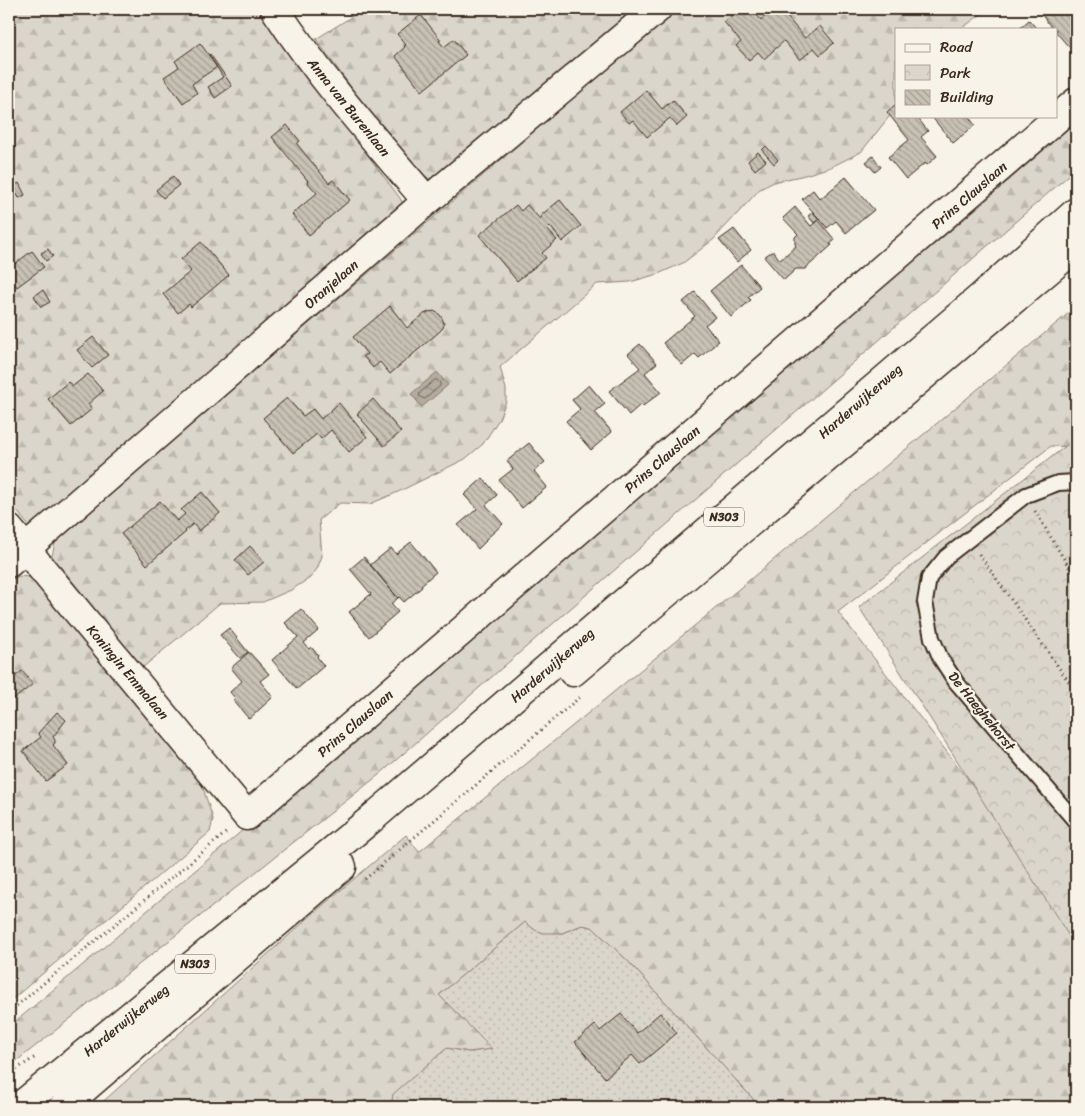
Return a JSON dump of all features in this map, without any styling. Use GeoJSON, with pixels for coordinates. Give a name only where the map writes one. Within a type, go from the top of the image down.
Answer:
{"type":"FeatureCollection","features":[{"type":"Feature","properties":{"kind":"main road","name":"Anna van Burenlaan"},"geometry":{"type":"LineString","coordinates":[[275,9],[292,35],[359,122],[427,201]]}},
{"type":"Feature","properties":{"kind":"main road","name":"Oranjelaan"},"geometry":{"type":"LineString","coordinates":[[14,547],[657,9]]}},
{"type":"Feature","properties":{"kind":"main road","name":"Prins Clauslaan"},"geometry":{"type":"LineString","coordinates":[[1058,118],[1076,102]]}},
{"type":"Feature","properties":{"kind":"main road","name":"Prins Clauslaan"},"geometry":{"type":"LineString","coordinates":[[247,816],[1057,118]]}},
{"type":"Feature","properties":{"kind":"main road","name":"Harderwijkerweg"},"geometry":{"type":"LineString","coordinates":[[19,1107],[370,820],[981,297],[1076,212]]}},
{"type":"Feature","properties":{"kind":"main road","name":"Harderwijkerweg"},"geometry":{"type":"LineString","coordinates":[[63,1107],[382,833],[1076,247]]}},
{"type":"Feature","properties":{"kind":"main road","name":"Koningin Emmalaan"},"geometry":{"type":"LineString","coordinates":[[14,547],[247,816]]}},
{"type":"Feature","properties":{"kind":"lane","name":"De Haeghehorst"},"geometry":{"type":"LineString","coordinates":[[1076,482],[1058,482],[1026,495],[946,557],[929,578],[925,602],[932,638],[956,682],[1076,822]]}},
{"type":"Feature","properties":{"kind":"path"},"geometry":{"type":"LineString","coordinates":[[1026,495],[1076,579]]}},
{"type":"Feature","properties":{"kind":"path"},"geometry":{"type":"LineString","coordinates":[[968,540],[1076,692]]}},
{"type":"Feature","properties":{"kind":"path"},"geometry":{"type":"LineString","coordinates":[[9,1012],[247,816]]}},
{"type":"Feature","properties":{"kind":"green space"},"geometry":{"type":"Polygon","coordinates":[[[9,9],[262,9],[400,198],[407,212],[32,530],[9,501],[9,9]]]}},
{"type":"Feature","properties":{"kind":"green space"},"geometry":{"type":"Polygon","coordinates":[[[364,9],[641,9],[437,184],[408,164],[316,39],[364,9]]]}},
{"type":"Feature","properties":{"kind":"green space"},"geometry":{"type":"Polygon","coordinates":[[[678,9],[988,9],[962,28],[895,28],[895,110],[861,152],[831,167],[774,182],[760,189],[714,239],[683,263],[658,274],[630,282],[597,284],[500,367],[506,389],[506,401],[499,419],[483,444],[465,459],[370,504],[340,503],[319,520],[322,556],[317,569],[310,578],[291,590],[263,602],[220,603],[142,668],[52,556],[55,543],[74,524],[678,9]]]}},
{"type":"Feature","properties":{"kind":"green space"},"geometry":{"type":"Polygon","coordinates":[[[1076,122],[1076,169],[380,774],[9,1067],[9,1027],[223,847],[564,555],[962,221],[1076,122]]]}},
{"type":"Feature","properties":{"kind":"green space"},"geometry":{"type":"Polygon","coordinates":[[[1076,307],[1076,447],[1051,446],[838,612],[1076,918],[1076,1107],[745,1107],[754,1100],[628,961],[592,927],[582,925],[562,933],[544,933],[535,930],[525,922],[439,995],[492,1049],[469,1052],[447,1048],[393,1094],[391,1107],[97,1107],[316,911],[406,835],[419,852],[710,613],[1076,307]]]}},
{"type":"Feature","properties":{"kind":"green space"},"geometry":{"type":"Polygon","coordinates":[[[1076,438],[1076,947],[859,607],[1076,438]]]}},
{"type":"Feature","properties":{"kind":"green space"},"geometry":{"type":"Polygon","coordinates":[[[19,576],[37,578],[202,785],[213,819],[210,832],[9,1002],[9,581],[19,576]]]}},
{"type":"Feature","properties":{"kind":"green space"},"geometry":{"type":"Polygon","coordinates":[[[525,922],[535,930],[562,933],[582,925],[592,927],[628,961],[754,1100],[745,1107],[391,1107],[392,1094],[447,1048],[469,1052],[491,1049],[439,995],[525,922]]]}},
{"type":"Feature","properties":{"kind":"water"},"geometry":{"type":"Polygon","coordinates":[[[437,372],[448,385],[422,407],[411,394],[437,372]]]}},
{"type":"Feature","properties":{"kind":"building"},"geometry":{"type":"Polygon","coordinates":[[[740,9],[752,9],[761,20],[774,9],[780,9],[805,38],[820,26],[834,43],[820,55],[814,48],[800,60],[784,41],[764,59],[758,52],[749,60],[736,46],[741,42],[724,22],[740,9]]]}},
{"type":"Feature","properties":{"kind":"building"},"geometry":{"type":"Polygon","coordinates":[[[1072,9],[1076,14],[1076,39],[1068,46],[1058,34],[1058,28],[1052,28],[1041,14],[1045,10],[1072,9]]]}},
{"type":"Feature","properties":{"kind":"building"},"geometry":{"type":"Polygon","coordinates":[[[421,15],[441,40],[439,41],[444,47],[454,39],[466,55],[422,91],[395,56],[406,45],[397,34],[421,15]]]}},
{"type":"Feature","properties":{"kind":"building"},"geometry":{"type":"Polygon","coordinates":[[[1029,20],[1036,28],[1020,28],[1029,20]]]}},
{"type":"Feature","properties":{"kind":"building"},"geometry":{"type":"Polygon","coordinates":[[[200,43],[217,67],[192,84],[197,93],[183,103],[164,77],[179,67],[175,61],[200,43]]]}},
{"type":"Feature","properties":{"kind":"building"},"geometry":{"type":"Polygon","coordinates":[[[210,54],[232,86],[215,98],[208,87],[223,77],[210,54]]]}},
{"type":"Feature","properties":{"kind":"building"},"geometry":{"type":"Polygon","coordinates":[[[646,90],[662,109],[673,100],[687,117],[677,126],[670,118],[647,137],[633,120],[629,123],[620,112],[646,90]]]}},
{"type":"Feature","properties":{"kind":"building"},"geometry":{"type":"Polygon","coordinates":[[[895,105],[895,118],[918,118],[928,131],[921,137],[937,156],[927,165],[925,163],[906,179],[888,157],[909,140],[887,112],[895,105]]]}},
{"type":"Feature","properties":{"kind":"building"},"geometry":{"type":"Polygon","coordinates":[[[933,118],[970,118],[975,125],[953,143],[933,118]]]}},
{"type":"Feature","properties":{"kind":"building"},"geometry":{"type":"Polygon","coordinates":[[[287,125],[300,141],[297,144],[329,183],[333,180],[350,200],[309,235],[292,214],[317,193],[272,137],[287,125]]]}},
{"type":"Feature","properties":{"kind":"building"},"geometry":{"type":"Polygon","coordinates":[[[766,146],[778,160],[774,164],[762,150],[766,146]]]}},
{"type":"Feature","properties":{"kind":"building"},"geometry":{"type":"Polygon","coordinates":[[[758,152],[766,161],[755,170],[748,161],[758,152]]]}},
{"type":"Feature","properties":{"kind":"building"},"geometry":{"type":"Polygon","coordinates":[[[873,156],[881,167],[875,172],[866,162],[873,156]]]}},
{"type":"Feature","properties":{"kind":"building"},"geometry":{"type":"Polygon","coordinates":[[[173,176],[179,185],[163,198],[156,190],[173,176]]]}},
{"type":"Feature","properties":{"kind":"building"},"geometry":{"type":"Polygon","coordinates":[[[846,177],[874,210],[846,233],[836,221],[827,228],[802,199],[813,190],[820,199],[846,177]]]}},
{"type":"Feature","properties":{"kind":"building"},"geometry":{"type":"Polygon","coordinates":[[[19,183],[25,195],[19,198],[17,194],[11,197],[9,193],[15,190],[13,186],[19,183]]]}},
{"type":"Feature","properties":{"kind":"building"},"geometry":{"type":"Polygon","coordinates":[[[560,200],[581,226],[562,242],[550,226],[547,229],[557,240],[542,253],[546,258],[517,281],[479,235],[516,205],[521,211],[527,205],[540,219],[542,217],[540,216],[560,200]]]}},
{"type":"Feature","properties":{"kind":"building"},"geometry":{"type":"Polygon","coordinates":[[[795,207],[811,226],[818,220],[835,240],[830,244],[832,245],[805,269],[796,269],[784,280],[764,257],[774,252],[780,260],[796,246],[795,237],[798,234],[783,218],[795,207]]]}},
{"type":"Feature","properties":{"kind":"building"},"geometry":{"type":"Polygon","coordinates":[[[813,212],[819,219],[814,223],[808,216],[813,212]]]}},
{"type":"Feature","properties":{"kind":"building"},"geometry":{"type":"Polygon","coordinates":[[[734,229],[751,250],[737,262],[719,240],[734,229]]]}},
{"type":"Feature","properties":{"kind":"building"},"geometry":{"type":"Polygon","coordinates":[[[201,242],[229,275],[191,307],[189,304],[178,313],[163,294],[191,271],[181,259],[201,242]]]}},
{"type":"Feature","properties":{"kind":"building"},"geometry":{"type":"Polygon","coordinates":[[[48,249],[53,256],[46,261],[41,253],[48,249]]]}},
{"type":"Feature","properties":{"kind":"building"},"geometry":{"type":"Polygon","coordinates":[[[32,251],[44,267],[17,287],[9,275],[9,268],[32,251]]]}},
{"type":"Feature","properties":{"kind":"building"},"geometry":{"type":"Polygon","coordinates":[[[741,265],[760,287],[748,297],[751,300],[731,317],[710,291],[741,265]]]}},
{"type":"Feature","properties":{"kind":"building"},"geometry":{"type":"Polygon","coordinates":[[[43,290],[50,302],[41,307],[34,296],[43,290]]]}},
{"type":"Feature","properties":{"kind":"building"},"geometry":{"type":"Polygon","coordinates":[[[695,292],[715,317],[705,325],[719,341],[699,358],[695,354],[682,365],[663,343],[695,316],[683,302],[695,292]]]}},
{"type":"Feature","properties":{"kind":"building"},"geometry":{"type":"Polygon","coordinates":[[[390,306],[407,328],[424,314],[434,311],[439,314],[444,323],[443,328],[439,332],[390,374],[380,362],[373,368],[363,356],[367,354],[353,337],[390,306]]]}},
{"type":"Feature","properties":{"kind":"building"},"geometry":{"type":"Polygon","coordinates":[[[93,337],[108,355],[92,368],[77,350],[93,337]]]}},
{"type":"Feature","properties":{"kind":"building"},"geometry":{"type":"Polygon","coordinates":[[[640,344],[657,363],[645,373],[661,392],[643,406],[640,405],[629,415],[609,391],[640,368],[628,354],[640,344]]]}},
{"type":"Feature","properties":{"kind":"building"},"geometry":{"type":"Polygon","coordinates":[[[88,374],[103,391],[88,404],[92,409],[71,426],[48,399],[68,382],[73,386],[88,374]]]}},
{"type":"Feature","properties":{"kind":"building"},"geometry":{"type":"Polygon","coordinates":[[[589,385],[605,404],[595,412],[612,432],[591,450],[566,421],[580,409],[572,400],[589,385]]]}},
{"type":"Feature","properties":{"kind":"building"},"geometry":{"type":"Polygon","coordinates":[[[287,398],[303,416],[313,409],[321,419],[339,403],[367,437],[349,452],[331,430],[321,439],[317,434],[293,453],[263,418],[287,398]]]}},
{"type":"Feature","properties":{"kind":"building"},"geometry":{"type":"Polygon","coordinates":[[[373,399],[401,432],[384,446],[357,414],[373,399]]]}},
{"type":"Feature","properties":{"kind":"building"},"geometry":{"type":"Polygon","coordinates":[[[529,443],[545,462],[534,471],[547,487],[522,508],[499,480],[513,469],[507,461],[529,443]]]}},
{"type":"Feature","properties":{"kind":"building"},"geometry":{"type":"Polygon","coordinates":[[[483,478],[497,495],[486,505],[503,524],[478,549],[458,525],[477,509],[464,495],[483,478]]]}},
{"type":"Feature","properties":{"kind":"building"},"geometry":{"type":"Polygon","coordinates":[[[202,492],[220,513],[199,531],[193,524],[147,565],[121,534],[160,501],[177,521],[185,514],[181,510],[202,492]]]}},
{"type":"Feature","properties":{"kind":"building"},"geometry":{"type":"Polygon","coordinates":[[[411,542],[436,572],[404,602],[398,598],[370,565],[391,548],[396,554],[411,542]]]}},
{"type":"Feature","properties":{"kind":"building"},"geometry":{"type":"Polygon","coordinates":[[[250,546],[264,562],[248,575],[235,560],[250,546]]]}},
{"type":"Feature","properties":{"kind":"building"},"geometry":{"type":"Polygon","coordinates":[[[364,557],[398,598],[391,604],[398,612],[369,637],[349,612],[371,594],[350,569],[364,557]]]}},
{"type":"Feature","properties":{"kind":"building"},"geometry":{"type":"Polygon","coordinates":[[[301,609],[319,630],[304,643],[309,649],[311,647],[318,655],[317,657],[324,666],[297,689],[272,660],[298,637],[285,623],[301,609]]]}},
{"type":"Feature","properties":{"kind":"building"},"geometry":{"type":"Polygon","coordinates":[[[229,628],[248,652],[240,658],[220,635],[229,628]]]}},
{"type":"Feature","properties":{"kind":"building"},"geometry":{"type":"Polygon","coordinates":[[[249,652],[269,674],[260,681],[273,697],[249,719],[233,700],[235,698],[230,692],[242,681],[231,668],[249,652]]]}},
{"type":"Feature","properties":{"kind":"building"},"geometry":{"type":"Polygon","coordinates":[[[22,671],[33,684],[9,703],[9,681],[22,671]]]}},
{"type":"Feature","properties":{"kind":"building"},"geometry":{"type":"Polygon","coordinates":[[[57,712],[66,720],[53,737],[55,743],[53,745],[68,765],[46,781],[23,751],[41,737],[38,733],[57,712]]]}},
{"type":"Feature","properties":{"kind":"building"},"geometry":{"type":"Polygon","coordinates":[[[660,1013],[677,1033],[640,1064],[632,1055],[605,1078],[575,1042],[595,1025],[600,1031],[621,1014],[637,1033],[660,1013]]]}}]}
